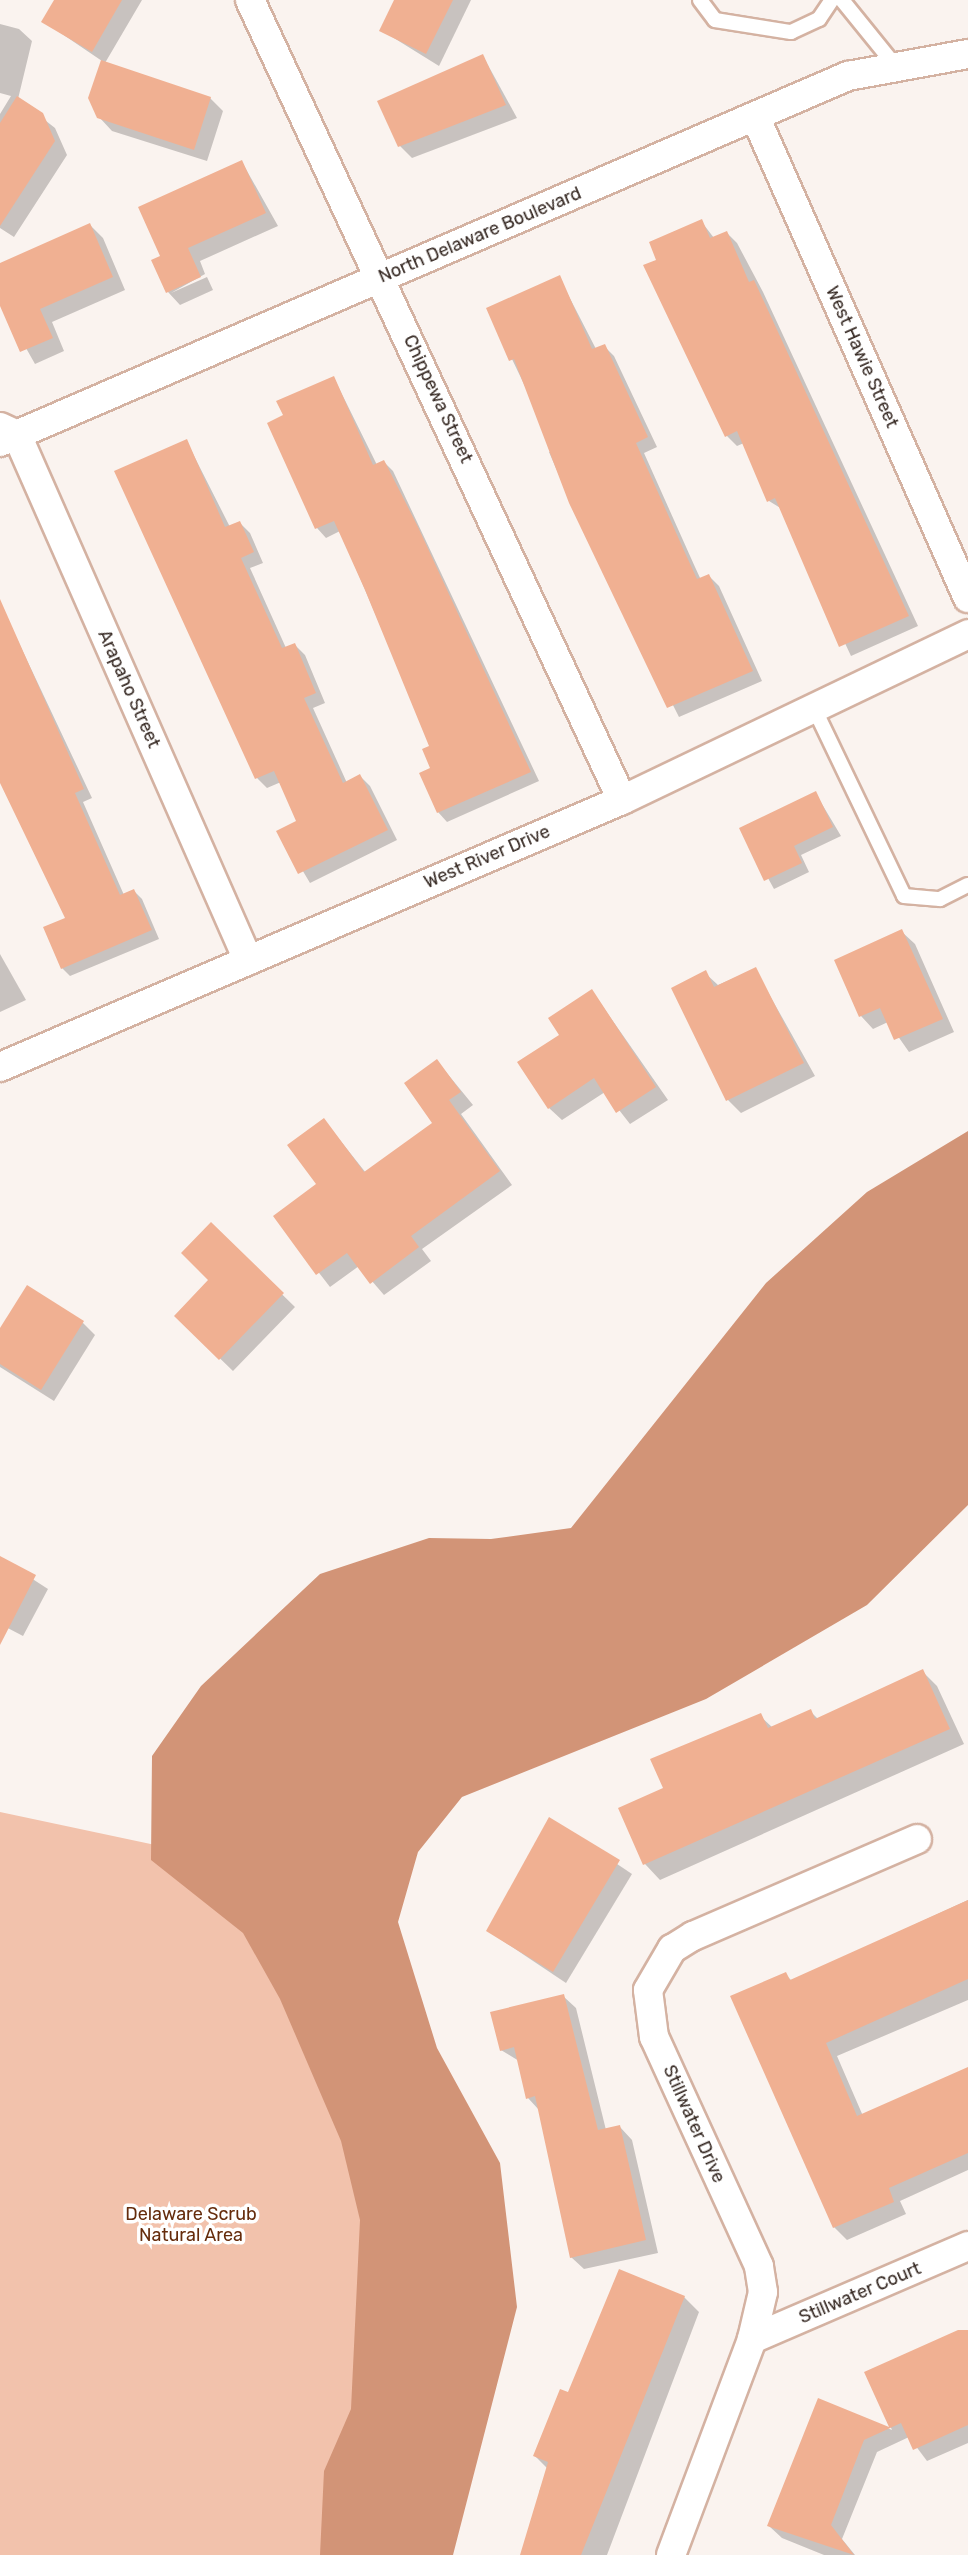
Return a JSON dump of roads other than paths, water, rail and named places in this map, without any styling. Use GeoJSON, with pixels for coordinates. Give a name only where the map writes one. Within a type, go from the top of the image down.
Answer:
{"type":"FeatureCollection","features":[{"type":"Feature","properties":{"kind":"street","name":"Chippewa Street"},"geometry":{"type":"LineString","coordinates":[[250,0],[348,220],[382,277],[622,800]]}},
{"type":"Feature","properties":{"kind":"street","name":"North Delaware Boulevard"},"geometry":{"type":"LineString","coordinates":[[6,434],[382,277],[848,76],[968,54]]}},
{"type":"Feature","properties":{"kind":"street","name":"West Hawie Street"},"geometry":{"type":"LineString","coordinates":[[755,116],[968,598]]}},
{"type":"Feature","properties":{"kind":"street","name":"Arapaho Street"},"geometry":{"type":"LineString","coordinates":[[6,434],[248,960]]}},
{"type":"Feature","properties":{"kind":"street","name":"West River Drive"},"geometry":{"type":"LineString","coordinates":[[0,1066],[622,800],[968,634]]}},
{"type":"Feature","properties":{"kind":"street","name":"Stillwater Drive"},"geometry":{"type":"LineString","coordinates":[[671,2555],[752,2339],[763,2292],[759,2266],[654,2037],[648,1990],[672,1949],[693,1936],[918,1839]]}},
{"type":"Feature","properties":{"kind":"street","name":"Stillwater Court"},"geometry":{"type":"LineString","coordinates":[[752,2339],[968,2246]]}},
{"type":"Feature","properties":{"kind":"lane"},"geometry":{"type":"LineString","coordinates":[[700,0],[715,20],[791,32],[819,19],[832,0]]}},
{"type":"Feature","properties":{"kind":"lane"},"geometry":{"type":"LineString","coordinates":[[842,0],[897,68]]}},
{"type":"Feature","properties":{"kind":"lane"},"geometry":{"type":"LineString","coordinates":[[814,708],[904,896],[940,899],[968,885]]}},
{"type":"Feature","properties":{"kind":"park label","name":"Delaware Scrub Natural Area"},"geometry":{"type":"Point","coordinates":[191,2225]}}]}
